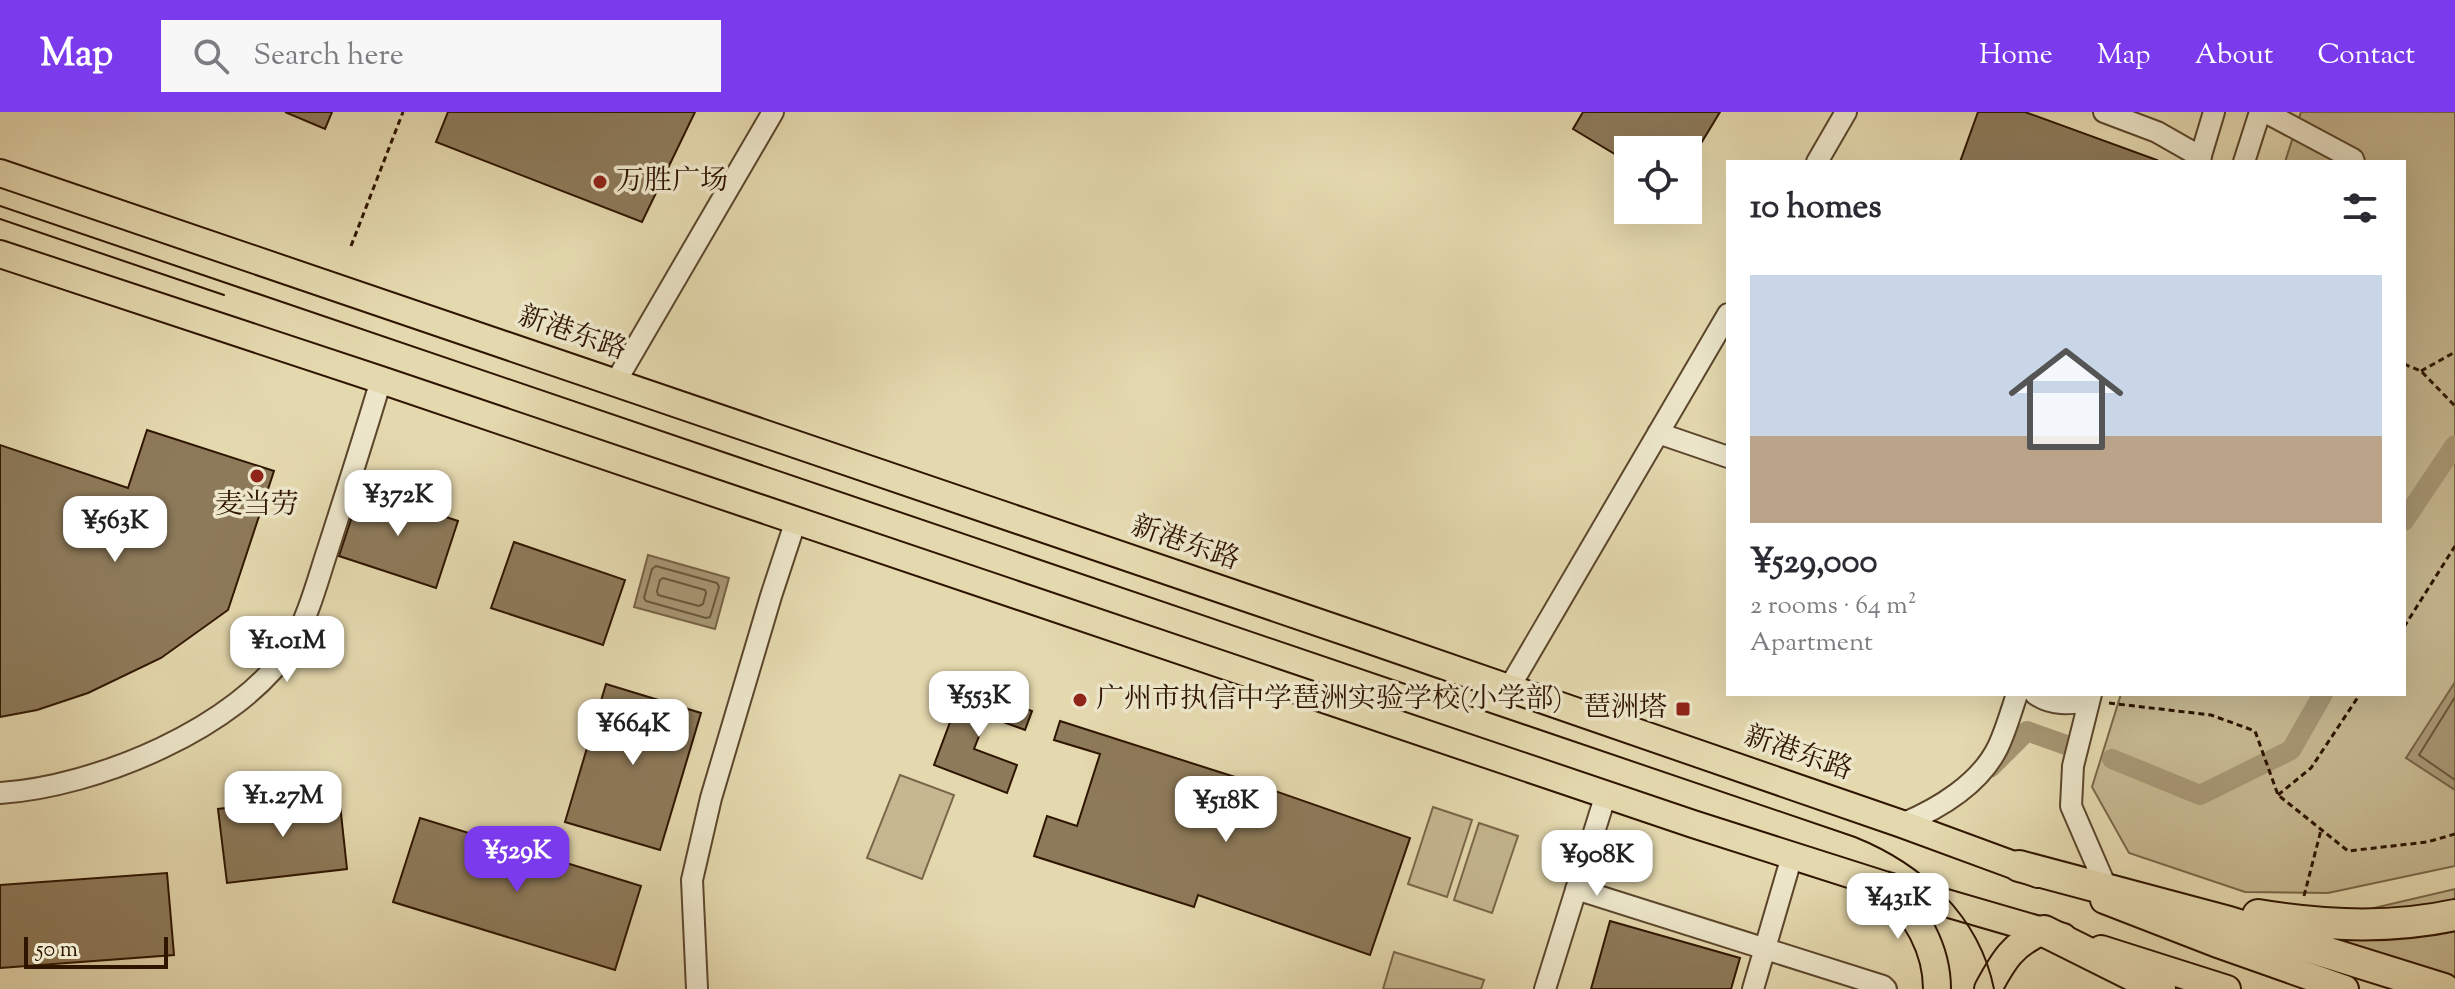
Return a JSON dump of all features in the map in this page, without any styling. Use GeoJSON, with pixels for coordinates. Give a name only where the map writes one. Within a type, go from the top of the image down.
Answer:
{"type":"FeatureCollection","features":[{"type":"Feature","properties":{"kind":"highway"},"geometry":{"type":"LineString","coordinates":[[2019,866],[2109,893],[2229,922],[2444,989]]}},
{"type":"Feature","properties":{"kind":"highway"},"geometry":{"type":"LineString","coordinates":[[2109,893],[2298,921],[2388,924],[2455,915]]}},
{"type":"Feature","properties":{"kind":"highway"},"geometry":{"type":"LineString","coordinates":[[2044,931],[2160,989]]}},
{"type":"Feature","properties":{"kind":"main road","name":"新港东路"},"geometry":{"type":"LineString","coordinates":[[0,173],[1509,688],[2019,866]]}},
{"type":"Feature","properties":{"kind":"main road"},"geometry":{"type":"LineString","coordinates":[[0,254],[1792,856],[2227,989]]}},
{"type":"Feature","properties":{"kind":"main road"},"geometry":{"type":"LineString","coordinates":[[1884,885],[1902,901],[1917,921],[1930,948],[1937,989]]}},
{"type":"Feature","properties":{"kind":"main road"},"geometry":{"type":"LineString","coordinates":[[2109,893],[2215,943],[2345,989]]}},
{"type":"Feature","properties":{"kind":"main road"},"geometry":{"type":"LineString","coordinates":[[1988,989],[2019,943],[2044,931]]}},
{"type":"Feature","properties":{"kind":"street"},"geometry":{"type":"LineString","coordinates":[[615,383],[773,112]]}},
{"type":"Feature","properties":{"kind":"street"},"geometry":{"type":"LineString","coordinates":[[1818,160],[1846,112]]}},
{"type":"Feature","properties":{"kind":"street"},"geometry":{"type":"LineString","coordinates":[[2104,112],[2157,132],[2200,160],[2214,112]]}},
{"type":"Feature","properties":{"kind":"street"},"geometry":{"type":"LineString","coordinates":[[2245,160],[2263,112],[2353,160]]}},
{"type":"Feature","properties":{"kind":"street"},"geometry":{"type":"LineString","coordinates":[[1509,688],[1726,317]]}},
{"type":"Feature","properties":{"kind":"street"},"geometry":{"type":"LineString","coordinates":[[0,793],[56,784],[105,771],[148,754],[211,721],[255,689],[291,645],[313,596],[381,380]]}},
{"type":"Feature","properties":{"kind":"street"},"geometry":{"type":"LineString","coordinates":[[1658,433],[1726,456]]}},
{"type":"Feature","properties":{"kind":"street"},"geometry":{"type":"LineString","coordinates":[[697,989],[692,880],[711,798],[796,520]]}},
{"type":"Feature","properties":{"kind":"street"},"geometry":{"type":"LineString","coordinates":[[1902,824],[1939,806],[1985,767],[1997,749],[2016,696]]}},
{"type":"Feature","properties":{"kind":"street"},"geometry":{"type":"LineString","coordinates":[[2038,696],[2057,703],[2090,697],[2073,766],[2071,806],[2109,893]]}},
{"type":"Feature","properties":{"kind":"street"},"geometry":{"type":"LineString","coordinates":[[1545,989],[1606,794]]}},
{"type":"Feature","properties":{"kind":"street"},"geometry":{"type":"LineString","coordinates":[[1753,989],[1792,856]]}},
{"type":"Feature","properties":{"kind":"street"},"geometry":{"type":"LineString","coordinates":[[1576,889],[1886,989]]}},
{"type":"Feature","properties":{"kind":"path"},"geometry":{"type":"LineString","coordinates":[[351,246],[403,112]]}},
{"type":"Feature","properties":{"kind":"path"},"geometry":{"type":"LineString","coordinates":[[2421,371],[2455,352]]}},
{"type":"Feature","properties":{"kind":"path"},"geometry":{"type":"LineString","coordinates":[[2406,365],[2421,371],[2455,406]]}},
{"type":"Feature","properties":{"kind":"path"},"geometry":{"type":"LineString","coordinates":[[2406,624],[2455,546]]}},
{"type":"Feature","properties":{"kind":"path"},"geometry":{"type":"LineString","coordinates":[[2278,795],[2311,768],[2359,696]]}},
{"type":"Feature","properties":{"kind":"path"},"geometry":{"type":"LineString","coordinates":[[2090,697],[2211,715],[2255,731],[2278,795],[2348,851],[2427,842],[2455,834]]}},
{"type":"Feature","properties":{"kind":"path"},"geometry":{"type":"LineString","coordinates":[[2298,921],[2321,830]]}},
{"type":"Feature","properties":{"kind":"shaded area"},"geometry":{"type":"Polygon","coordinates":[[[2301,112],[2455,112],[2455,866],[2328,893],[2245,892],[2129,853],[2092,787],[2120,696],[2406,696],[2406,160],[2286,160],[2301,112]]]}},
{"type":"Feature","properties":{"kind":"shaded area"},"geometry":{"type":"Polygon","coordinates":[[[900,775],[954,795],[922,879],[867,858],[900,775]]]}},
{"type":"Feature","properties":{"kind":"shaded area"},"geometry":{"type":"Polygon","coordinates":[[[1433,807],[1472,820],[1447,897],[1408,884],[1433,807]]]}},
{"type":"Feature","properties":{"kind":"shaded area"},"geometry":{"type":"Polygon","coordinates":[[[1479,823],[1518,836],[1492,913],[1454,900],[1479,823]]]}},
{"type":"Feature","properties":{"kind":"shaded area"},"geometry":{"type":"Polygon","coordinates":[[[2455,889],[2455,989],[2347,946],[2344,915],[2455,889]]]}},
{"type":"Feature","properties":{"kind":"shaded area"},"geometry":{"type":"Polygon","coordinates":[[[1394,952],[1484,980],[1481,989],[1383,989],[1394,952]]]}},
{"type":"Feature","properties":{"kind":"water"},"geometry":{"type":"Polygon","coordinates":[[[648,555],[729,578],[715,629],[634,607],[648,555]]]}},
{"type":"Feature","properties":{"kind":"water"},"geometry":{"type":"Polygon","coordinates":[[[2455,682],[2455,790],[2406,758],[2455,682]]]}},
{"type":"Feature","properties":{"kind":"building"},"geometry":{"type":"Polygon","coordinates":[[[285,112],[332,112],[325,129],[285,112]]]}},
{"type":"Feature","properties":{"kind":"building","name":"万胜广场"},"geometry":{"type":"Polygon","coordinates":[[[448,112],[695,112],[642,222],[436,142],[448,112]]]}},
{"type":"Feature","properties":{"kind":"building"},"geometry":{"type":"Polygon","coordinates":[[[1583,112],[1720,112],[1702,142],[1702,136],[1614,136],[1614,154],[1573,129],[1583,112]]]}},
{"type":"Feature","properties":{"kind":"building"},"geometry":{"type":"Polygon","coordinates":[[[1978,112],[2025,112],[2157,160],[1961,160],[1978,112]]]}},
{"type":"Feature","properties":{"kind":"building"},"geometry":{"type":"Polygon","coordinates":[[[147,430],[274,471],[228,610],[161,658],[88,693],[37,710],[0,717],[0,445],[128,488],[147,430]]]}},
{"type":"Feature","properties":{"kind":"building"},"geometry":{"type":"Polygon","coordinates":[[[361,489],[458,521],[436,588],[339,556],[361,489]]]}},
{"type":"Feature","properties":{"kind":"building"},"geometry":{"type":"Polygon","coordinates":[[[514,542],[625,580],[603,645],[491,608],[514,542]]]}},
{"type":"Feature","properties":{"kind":"building"},"geometry":{"type":"Polygon","coordinates":[[[606,684],[701,713],[660,850],[565,822],[606,684]]]}},
{"type":"Feature","properties":{"kind":"building"},"geometry":{"type":"Polygon","coordinates":[[[964,685],[1032,711],[1025,730],[987,716],[974,749],[1017,765],[1007,793],[934,765],[964,685]]]}},
{"type":"Feature","properties":{"kind":"building"},"geometry":{"type":"Polygon","coordinates":[[[1060,721],[1410,838],[1370,955],[1198,895],[1194,907],[1034,856],[1047,816],[1077,826],[1100,754],[1054,740],[1060,721]]]}},
{"type":"Feature","properties":{"kind":"building"},"geometry":{"type":"Polygon","coordinates":[[[339,795],[347,869],[227,883],[218,809],[339,795]]]}},
{"type":"Feature","properties":{"kind":"building"},"geometry":{"type":"Polygon","coordinates":[[[420,818],[641,886],[615,970],[393,902],[420,818]]]}},
{"type":"Feature","properties":{"kind":"building"},"geometry":{"type":"Polygon","coordinates":[[[167,873],[174,955],[0,968],[0,885],[167,873]]]}},
{"type":"Feature","properties":{"kind":"building"},"geometry":{"type":"Polygon","coordinates":[[[1610,921],[1740,958],[1731,989],[1591,989],[1610,921]]]}},
{"type":"Feature","properties":{"kind":"waterway"},"geometry":{"type":"LineString","coordinates":[[2406,518],[2455,445]]}},
{"type":"Feature","properties":{"kind":"waterway"},"geometry":{"type":"LineString","coordinates":[[2112,759],[2200,795],[2291,750],[2322,696]]}},
{"type":"Feature","properties":{"kind":"waterway"},"geometry":{"type":"LineString","coordinates":[[1990,768],[2027,731],[2066,745]]}},
{"type":"Feature","properties":{"kind":"tram line"},"geometry":{"type":"LineString","coordinates":[[0,206],[1855,837],[1903,862],[1944,895],[1975,938],[1994,989]]}},
{"type":"Feature","properties":{"kind":"tram line"},"geometry":{"type":"LineString","coordinates":[[0,219],[224,295]]}},
{"type":"Feature","properties":{"kind":"place","name":"万胜广场"},"geometry":{"type":"Point","coordinates":[600,182]}},
{"type":"Feature","properties":{"kind":"place","name":"麦当劳"},"geometry":{"type":"Point","coordinates":[257,476]}},
{"type":"Feature","properties":{"kind":"place","name":"广州市执信中学琶洲实验学校(小学部)"},"geometry":{"type":"Point","coordinates":[1080,700]}},
{"type":"Feature","properties":{"kind":"place","name":"琶洲塔"},"geometry":{"type":"Point","coordinates":[1683,709]}}]}
